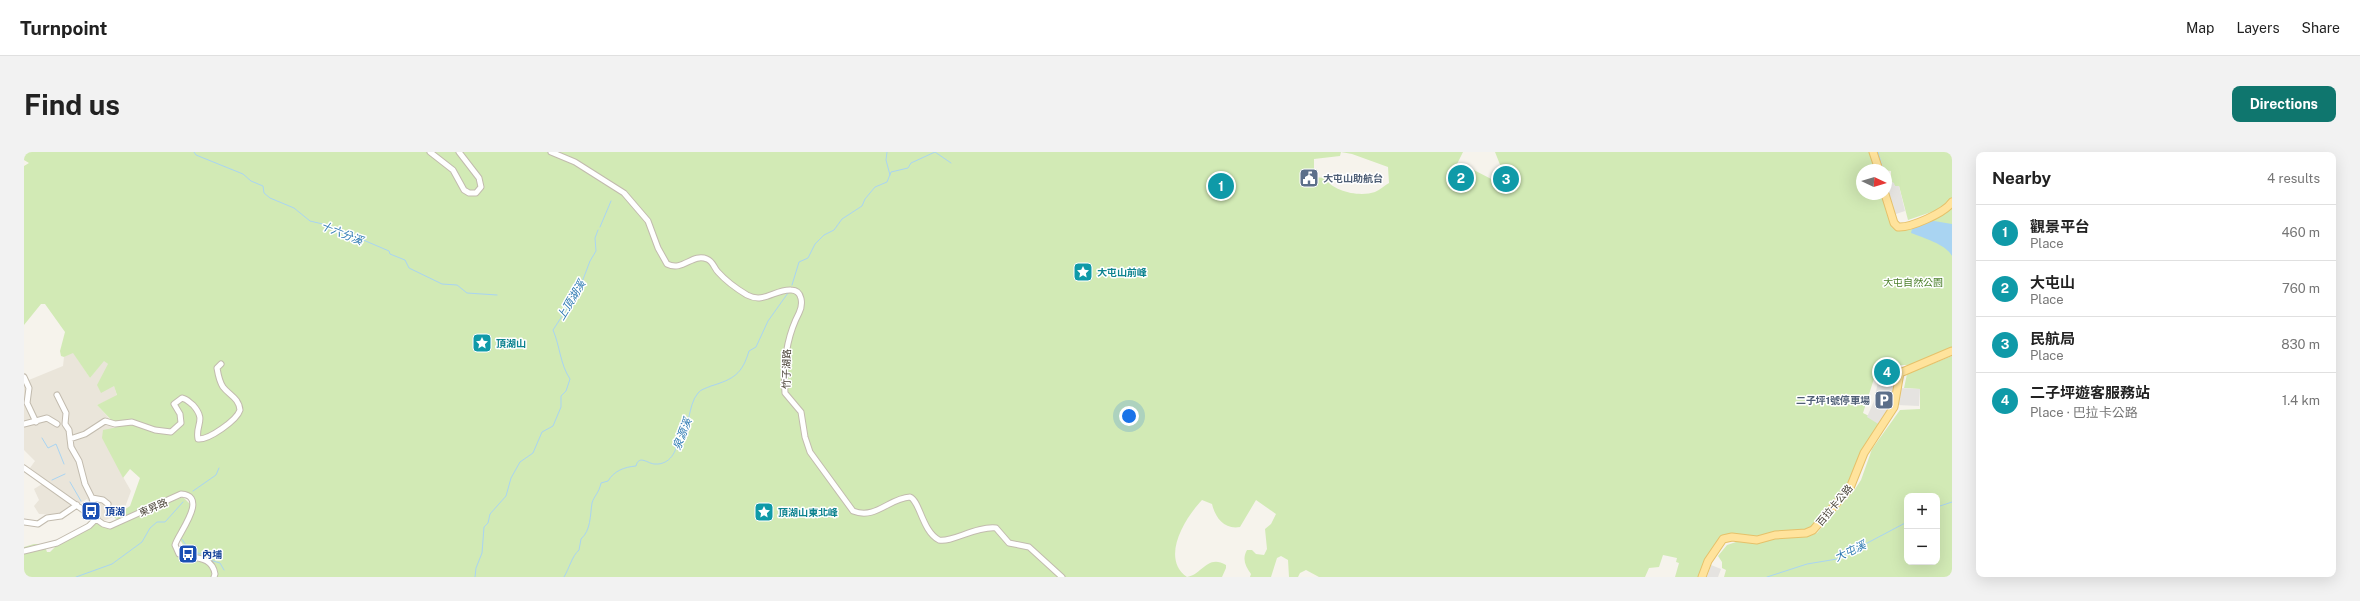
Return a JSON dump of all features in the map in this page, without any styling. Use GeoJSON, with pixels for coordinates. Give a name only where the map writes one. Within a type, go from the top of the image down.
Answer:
{"type":"FeatureCollection","features":[{"type":"Feature","properties":{"kind":"main road"},"geometry":{"type":"LineString","coordinates":[[1873,152],[1877,164]]}},
{"type":"Feature","properties":{"kind":"main road"},"geometry":{"type":"LineString","coordinates":[[1887,200],[1894,223],[1898,227],[1907,226],[1928,218],[1944,210],[1952,202]]}},
{"type":"Feature","properties":{"kind":"main road","name":"百拉卡公路"},"geometry":{"type":"LineString","coordinates":[[1702,577],[1708,561],[1724,539],[1732,537],[1757,540],[1775,534],[1806,533],[1813,530],[1850,488],[1864,453],[1894,407],[1898,378],[1904,371],[1952,351]]}},
{"type":"Feature","properties":{"kind":"street"},"geometry":{"type":"LineString","coordinates":[[430,152],[453,170],[464,190],[469,193],[476,193],[480,187],[479,178],[459,152]]}},
{"type":"Feature","properties":{"kind":"street","name":"竹子湖路"},"geometry":{"type":"LineString","coordinates":[[551,152],[575,162],[624,193],[648,220],[658,248],[667,264],[677,267],[698,258],[708,259],[729,282],[747,295],[756,298],[765,298],[787,290],[797,292],[801,296],[801,308],[789,332],[786,346],[785,393],[801,412],[805,437],[810,452],[853,511],[863,513],[877,511],[901,498],[910,497],[915,500],[926,526],[939,540],[947,540],[976,529],[996,528],[1009,543],[1029,547],[1062,577]]}},
{"type":"Feature","properties":{"kind":"street"},"geometry":{"type":"LineString","coordinates":[[70,439],[85,434],[105,421],[115,424],[132,422],[155,430],[171,432],[181,423],[180,414],[174,404],[182,398],[188,400],[198,411],[201,420],[198,439],[206,438],[232,420],[238,415],[240,410],[238,401],[227,391],[219,380],[217,368],[221,364]]}},
{"type":"Feature","properties":{"kind":"street"},"geometry":{"type":"LineString","coordinates":[[24,377],[29,388],[27,403],[36,422]]}},
{"type":"Feature","properties":{"kind":"street"},"geometry":{"type":"LineString","coordinates":[[24,551],[57,543],[89,526],[97,518],[92,498],[85,484],[79,461],[71,447],[65,424],[66,413],[57,395]]}},
{"type":"Feature","properties":{"kind":"street"},"geometry":{"type":"LineString","coordinates":[[24,424],[47,418],[57,424]]}},
{"type":"Feature","properties":{"kind":"street","name":"東昇路"},"geometry":{"type":"LineString","coordinates":[[24,468],[97,518],[103,524],[110,526],[181,494],[185,495],[190,498],[193,505],[186,527],[176,540],[175,545],[179,554],[202,558],[212,566],[214,577]]}},
{"type":"Feature","properties":{"kind":"street"},"geometry":{"type":"LineString","coordinates":[[92,498],[96,497],[108,504]]}},
{"type":"Feature","properties":{"kind":"street"},"geometry":{"type":"LineString","coordinates":[[24,522],[38,524],[47,518],[61,516],[77,505]]}},
{"type":"Feature","properties":{"kind":"shaded area"},"geometry":{"type":"Polygon","coordinates":[[[1892,182],[1895,186],[1899,186],[1905,211],[1893,215],[1889,200],[1892,200],[1892,182]]]}},
{"type":"Feature","properties":{"kind":"shaded area"},"geometry":{"type":"Polygon","coordinates":[[[73,352],[90,378],[104,360],[108,364],[117,396],[97,405],[118,428],[119,470],[131,491],[125,507],[113,517],[103,521],[87,499],[60,515],[39,514],[34,506],[39,500],[34,489],[47,481],[30,468],[35,461],[24,450],[24,382],[63,366],[64,357],[73,352]]]}},
{"type":"Feature","properties":{"kind":"shaded area","name":"二子坪1號停車場"},"geometry":{"type":"Polygon","coordinates":[[[1879,377],[1894,380],[1896,383],[1890,408],[1880,425],[1867,417],[1874,401],[1879,377]]]}},
{"type":"Feature","properties":{"kind":"shaded area"},"geometry":{"type":"Polygon","coordinates":[[[1898,388],[1920,389],[1919,406],[1897,405],[1898,388]]]}},
{"type":"Feature","properties":{"kind":"shaded area"},"geometry":{"type":"Polygon","coordinates":[[[1711,565],[1721,569],[1718,577],[1707,577],[1711,565]]]}},
{"type":"Feature","properties":{"kind":"green space","name":"大屯自然公園"},"geometry":{"type":"Polygon","coordinates":[[[24,152],[1341,152],[1463,152],[1457,164],[1460,169],[1466,166],[1499,183],[1505,177],[1495,152],[1871,152],[1874,164],[1856,164],[1856,200],[1886,200],[1901,230],[1952,205],[1952,349],[1925,361],[1909,365],[1879,363],[1863,413],[1881,422],[1851,484],[1813,527],[1793,534],[1760,537],[1728,535],[1704,564],[1699,577],[1675,577],[1679,563],[1676,562],[1677,558],[1663,555],[1659,567],[1649,568],[1645,577],[1319,577],[1306,570],[1300,573],[1298,577],[1289,577],[1288,560],[1281,556],[1277,558],[1271,577],[1250,577],[1251,574],[1245,562],[1245,553],[1247,550],[1252,550],[1256,554],[1264,555],[1267,549],[1265,529],[1271,524],[1276,514],[1256,500],[1240,527],[1234,527],[1221,522],[1215,514],[1212,504],[1202,500],[1183,527],[1175,549],[1179,569],[1187,577],[215,577],[216,571],[212,563],[188,552],[180,540],[193,508],[187,494],[120,521],[113,517],[130,506],[140,478],[130,469],[123,478],[102,438],[103,430],[118,427],[97,405],[117,395],[114,386],[101,393],[97,385],[108,364],[104,361],[90,378],[73,353],[64,357],[61,356],[60,351],[65,332],[45,304],[41,304],[24,325],[24,166],[29,163],[24,160],[24,152]],[[1341,152],[1340,156],[1314,159],[1314,177],[1325,178],[1334,187],[1340,190],[1362,194],[1375,192],[1389,183],[1388,167],[1352,154],[1341,152]]]}},
{"type":"Feature","properties":{"kind":"green space"},"geometry":{"type":"Polygon","coordinates":[[[1878,152],[1952,152],[1952,199],[1943,208],[1908,220],[1899,186],[1895,186],[1892,182],[1892,164],[1882,164],[1878,152]]]}},
{"type":"Feature","properties":{"kind":"green space"},"geometry":{"type":"Polygon","coordinates":[[[1952,356],[1952,577],[1724,577],[1726,570],[1722,568],[1722,562],[1718,556],[1727,545],[1736,542],[1809,536],[1817,533],[1855,489],[1861,480],[1872,449],[1900,410],[1920,409],[1920,389],[1904,388],[1907,374],[1952,356]]]}},
{"type":"Feature","properties":{"kind":"green space"},"geometry":{"type":"Polygon","coordinates":[[[183,497],[190,504],[189,514],[186,523],[172,546],[179,556],[208,564],[212,571],[211,577],[24,577],[24,547],[34,544],[44,544],[47,552],[50,552],[57,545],[97,522],[109,528],[115,527],[145,511],[183,497]]]}},
{"type":"Feature","properties":{"kind":"green space"},"geometry":{"type":"Polygon","coordinates":[[[1219,562],[1226,565],[1222,577],[1187,577],[1197,573],[1209,563],[1219,562]]]}},
{"type":"Feature","properties":{"kind":"water"},"geometry":{"type":"Polygon","coordinates":[[[1934,221],[1952,224],[1952,256],[1940,245],[1911,233],[1912,229],[1923,222],[1934,221]]]}},
{"type":"Feature","properties":{"kind":"waterway","name":"十六分溪"},"geometry":{"type":"LineString","coordinates":[[194,152],[196,155],[243,174],[251,181],[263,186],[264,193],[270,198],[294,208],[310,221],[331,226],[345,235],[361,239],[389,251],[390,254],[405,260],[409,268],[442,284],[457,285],[467,293],[497,295]]}},
{"type":"Feature","properties":{"kind":"waterway"},"geometry":{"type":"LineString","coordinates":[[887,152],[886,160],[890,175]]}},
{"type":"Feature","properties":{"kind":"waterway"},"geometry":{"type":"LineString","coordinates":[[935,152],[951,163]]}},
{"type":"Feature","properties":{"kind":"waterway","name":"泉源溪"},"geometry":{"type":"LineString","coordinates":[[792,285],[799,262],[808,258],[815,244],[824,235],[834,230],[842,219],[862,206],[865,199],[875,187],[887,182],[891,172],[908,168],[911,163],[935,152]]}},
{"type":"Feature","properties":{"kind":"waterway"},"geometry":{"type":"LineString","coordinates":[[1878,152],[1882,164]]}},
{"type":"Feature","properties":{"kind":"waterway","name":"上頂湖溪"},"geometry":{"type":"LineString","coordinates":[[600,227],[611,201]]}},
{"type":"Feature","properties":{"kind":"waterway","name":"上頂湖溪"},"geometry":{"type":"LineString","coordinates":[[475,577],[476,568],[482,553],[484,527],[488,523],[490,514],[506,496],[511,478],[520,462],[533,453],[542,432],[553,426],[561,407],[561,396],[566,391],[570,379],[564,367],[553,330],[579,290],[590,261],[596,251],[595,238],[598,230]]}},
{"type":"Feature","properties":{"kind":"waterway","name":"泉源溪"},"geometry":{"type":"LineString","coordinates":[[564,577],[574,556],[579,550],[581,539],[587,531],[590,522],[592,503],[601,483],[608,481],[620,470],[627,467],[636,466],[637,462],[641,460],[652,464],[660,464],[669,460],[676,448],[678,439],[685,430],[692,404],[698,393],[701,390],[726,381],[740,370],[749,351],[756,347],[768,321],[788,293]]}},
{"type":"Feature","properties":{"kind":"waterway"},"geometry":{"type":"LineString","coordinates":[[42,438],[48,448],[56,444],[64,464]]}},
{"type":"Feature","properties":{"kind":"waterway"},"geometry":{"type":"LineString","coordinates":[[193,491],[216,475],[219,468]]}},
{"type":"Feature","properties":{"kind":"waterway"},"geometry":{"type":"LineString","coordinates":[[52,480],[65,474]]}},
{"type":"Feature","properties":{"kind":"waterway"},"geometry":{"type":"LineString","coordinates":[[70,482],[81,501]]}},
{"type":"Feature","properties":{"kind":"waterway"},"geometry":{"type":"LineString","coordinates":[[76,577],[112,564],[142,542],[150,528],[157,522],[165,522],[183,502]]}},
{"type":"Feature","properties":{"kind":"waterway","name":"大屯溪"},"geometry":{"type":"LineString","coordinates":[[1940,506],[1952,502]]}},
{"type":"Feature","properties":{"kind":"waterway","name":"大屯溪"},"geometry":{"type":"LineString","coordinates":[[1767,577],[1807,564],[1837,559],[1904,524]]}},
{"type":"Feature","properties":{"kind":"waterway"},"geometry":{"type":"LineString","coordinates":[[181,538],[191,552],[203,554],[213,561],[220,563],[224,570]]}},
{"type":"Feature","properties":{"kind":"place","name":"大屯山助航台"},"geometry":{"type":"Point","coordinates":[1309,178]}},
{"type":"Feature","properties":{"kind":"place","name":"大屯山"},"geometry":{"type":"Point","coordinates":[1461,178]}},
{"type":"Feature","properties":{"kind":"place","name":"民航局"},"geometry":{"type":"Point","coordinates":[1506,179]}},
{"type":"Feature","properties":{"kind":"place","name":"觀景平台"},"geometry":{"type":"Point","coordinates":[1221,186]}},
{"type":"Feature","properties":{"kind":"place","name":"大屯山前峰"},"geometry":{"type":"Point","coordinates":[1083,272]}},
{"type":"Feature","properties":{"kind":"place","name":"頂湖山"},"geometry":{"type":"Point","coordinates":[482,343]}},
{"type":"Feature","properties":{"kind":"place","name":"二子坪遊客服務站"},"geometry":{"type":"Point","coordinates":[1887,372]}},
{"type":"Feature","properties":{"kind":"place","name":"二子坪1號停車場"},"geometry":{"type":"Point","coordinates":[1884,400]}},
{"type":"Feature","properties":{"kind":"place","name":"頂湖"},"geometry":{"type":"Point","coordinates":[91,511]}},
{"type":"Feature","properties":{"kind":"place","name":"頂湖山東北峰"},"geometry":{"type":"Point","coordinates":[764,512]}},
{"type":"Feature","properties":{"kind":"place","name":"內埔"},"geometry":{"type":"Point","coordinates":[188,554]}}]}
